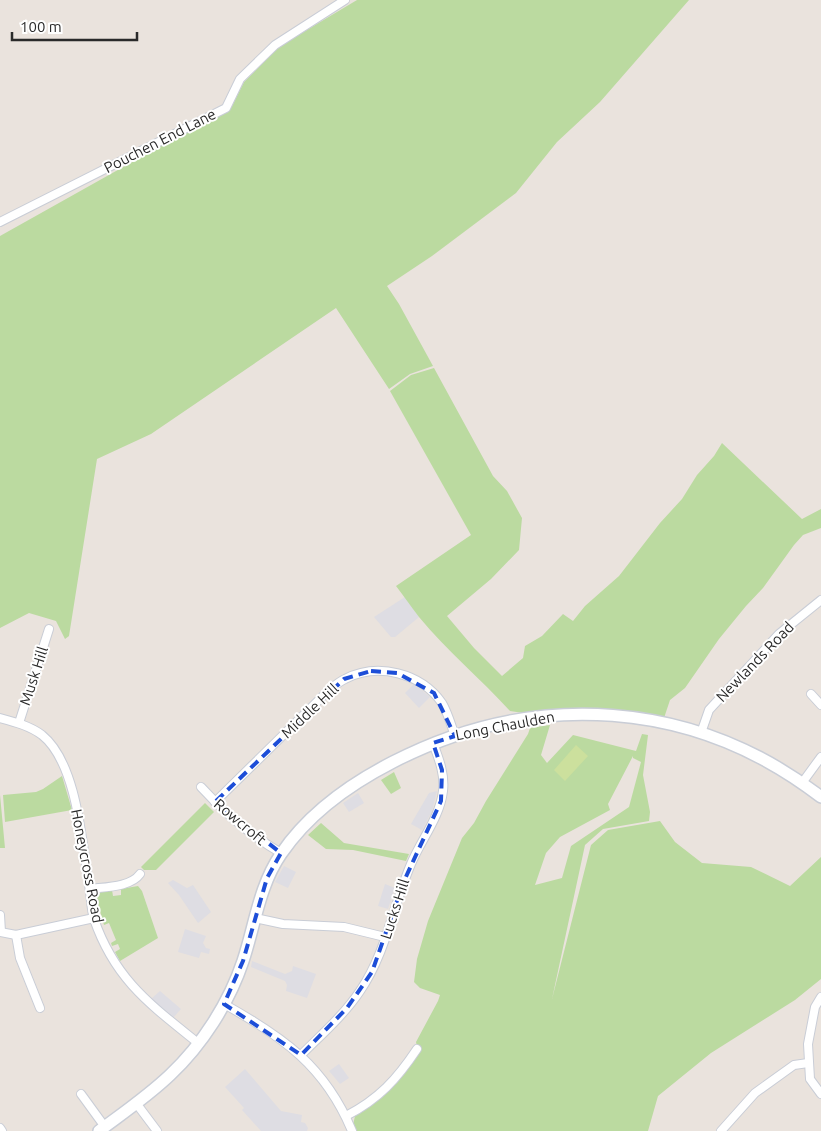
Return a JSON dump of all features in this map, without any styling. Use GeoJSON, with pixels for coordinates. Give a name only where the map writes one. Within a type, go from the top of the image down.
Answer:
{"type":"FeatureCollection","features":[{"type":"Feature","properties":{"kind":"street","name":"Pouchen End Lane"},"geometry":{"type":"LineString","coordinates":[[0,222],[226,108],[240,79],[275,45],[346,0]]}},
{"type":"Feature","properties":{"kind":"street","name":"Newlands Road"},"geometry":{"type":"LineString","coordinates":[[700,733],[709,710],[779,634],[821,600]]}},
{"type":"Feature","properties":{"kind":"street","name":"Musk Hill"},"geometry":{"type":"LineString","coordinates":[[19,724],[49,629]]}},
{"type":"Feature","properties":{"kind":"street","name":"Middle Hill"},"geometry":{"type":"LineString","coordinates":[[215,802],[326,692],[344,679],[358,674],[371,671],[397,673],[424,684],[442,704],[455,736]]}},
{"type":"Feature","properties":{"kind":"street"},"geometry":{"type":"LineString","coordinates":[[811,694],[821,705]]}},
{"type":"Feature","properties":{"kind":"street","name":"Long Chaulden"},"geometry":{"type":"LineString","coordinates":[[102,1129],[171,1074],[198,1043],[224,1004],[243,961],[267,878],[281,853],[299,830],[334,799],[374,772],[433,743],[519,720],[580,713],[612,714],[678,726],[720,739],[754,754],[802,783],[821,797]]}},
{"type":"Feature","properties":{"kind":"street","name":"Honeycross Road"},"geometry":{"type":"LineString","coordinates":[[0,718],[32,729],[43,736],[57,751],[72,790],[94,918],[116,965],[144,999],[198,1043]]}},
{"type":"Feature","properties":{"kind":"street","name":"Lucks Hill"},"geometry":{"type":"LineString","coordinates":[[301,1055],[347,1008],[360,991],[380,954],[407,872],[441,802],[442,770],[433,743]]}},
{"type":"Feature","properties":{"kind":"street"},"geometry":{"type":"LineString","coordinates":[[802,783],[821,757]]}},
{"type":"Feature","properties":{"kind":"street","name":"Rowcroft"},"geometry":{"type":"LineString","coordinates":[[201,787],[215,802],[249,831],[281,853]]}},
{"type":"Feature","properties":{"kind":"street"},"geometry":{"type":"LineString","coordinates":[[90,889],[126,883],[138,878],[140,874]]}},
{"type":"Feature","properties":{"kind":"street"},"geometry":{"type":"LineString","coordinates":[[0,915],[1,932],[16,935],[94,918]]}},
{"type":"Feature","properties":{"kind":"street"},"geometry":{"type":"LineString","coordinates":[[255,918],[283,924],[344,927],[385,937]]}},
{"type":"Feature","properties":{"kind":"street"},"geometry":{"type":"LineString","coordinates":[[16,935],[20,958],[40,1008]]}},
{"type":"Feature","properties":{"kind":"street"},"geometry":{"type":"LineString","coordinates":[[821,997],[815,1007],[808,1044],[810,1078],[821,1094]]}},
{"type":"Feature","properties":{"kind":"street"},"geometry":{"type":"LineString","coordinates":[[224,1004],[281,1038],[301,1055],[326,1084],[346,1116],[352,1131]]}},
{"type":"Feature","properties":{"kind":"street"},"geometry":{"type":"LineString","coordinates":[[346,1116],[361,1109],[392,1083],[417,1049]]}},
{"type":"Feature","properties":{"kind":"street"},"geometry":{"type":"LineString","coordinates":[[721,1131],[755,1093],[794,1065],[808,1063]]}},
{"type":"Feature","properties":{"kind":"street"},"geometry":{"type":"LineString","coordinates":[[81,1094],[102,1129]]}},
{"type":"Feature","properties":{"kind":"street"},"geometry":{"type":"LineString","coordinates":[[136,1103],[157,1131]]}},
{"type":"Feature","properties":{"kind":"highlighted area"},"geometry":{"type":"Polygon","coordinates":[[[371,671],[397,673],[434,693],[455,736],[433,743],[442,770],[441,801],[404,881],[372,972],[347,1008],[301,1055],[224,1004],[243,961],[267,878],[281,853],[215,802],[344,679],[371,671]]]}},
{"type":"Feature","properties":{"kind":"shaded area"},"geometry":{"type":"Polygon","coordinates":[[[405,597],[419,617],[395,637],[391,637],[374,617],[405,597]]]}},
{"type":"Feature","properties":{"kind":"shaded area"},"geometry":{"type":"Polygon","coordinates":[[[414,684],[430,697],[419,708],[405,693],[414,684]]]}},
{"type":"Feature","properties":{"kind":"shaded area"},"geometry":{"type":"Polygon","coordinates":[[[437,791],[432,811],[422,830],[411,824],[429,793],[437,791]]]}},
{"type":"Feature","properties":{"kind":"shaded area"},"geometry":{"type":"Polygon","coordinates":[[[358,793],[364,803],[349,812],[343,803],[358,793]]]}},
{"type":"Feature","properties":{"kind":"shaded area"},"geometry":{"type":"Polygon","coordinates":[[[284,866],[296,872],[288,888],[275,882],[284,866]]]}},
{"type":"Feature","properties":{"kind":"shaded area"},"geometry":{"type":"Polygon","coordinates":[[[173,880],[187,888],[193,885],[211,912],[198,923],[179,895],[168,883],[173,880]]]}},
{"type":"Feature","properties":{"kind":"shaded area"},"geometry":{"type":"Polygon","coordinates":[[[385,884],[395,888],[388,909],[378,906],[385,884]]]}},
{"type":"Feature","properties":{"kind":"shaded area"},"geometry":{"type":"Polygon","coordinates":[[[185,929],[206,936],[203,943],[206,948],[210,949],[209,954],[201,952],[199,958],[178,952],[185,929]]]}},
{"type":"Feature","properties":{"kind":"shaded area"},"geometry":{"type":"Polygon","coordinates":[[[252,961],[285,974],[292,971],[293,966],[316,974],[307,998],[286,991],[287,985],[285,981],[251,967],[252,961]]]}},
{"type":"Feature","properties":{"kind":"shaded area"},"geometry":{"type":"Polygon","coordinates":[[[160,991],[181,1009],[173,1018],[151,999],[160,991]]]}},
{"type":"Feature","properties":{"kind":"shaded area"},"geometry":{"type":"Polygon","coordinates":[[[339,1064],[349,1078],[340,1084],[329,1071],[339,1064]]]}},
{"type":"Feature","properties":{"kind":"shaded area"},"geometry":{"type":"Polygon","coordinates":[[[245,1069],[281,1111],[302,1115],[301,1122],[305,1123],[308,1128],[307,1131],[261,1131],[225,1087],[245,1069]]]}},
{"type":"Feature","properties":{"kind":"green space"},"geometry":{"type":"Polygon","coordinates":[[[357,0],[689,0],[600,102],[557,142],[516,193],[432,256],[387,286],[433,366],[410,374],[389,389],[336,308],[151,434],[97,459],[69,636],[65,639],[56,621],[29,613],[0,628],[0,236],[232,106],[244,82],[280,46],[357,0]]]}},
{"type":"Feature","properties":{"kind":"green space"},"geometry":{"type":"Polygon","coordinates":[[[434,368],[493,476],[507,491],[522,518],[519,550],[491,579],[447,616],[474,648],[502,676],[523,658],[525,646],[542,636],[563,614],[573,621],[585,606],[619,576],[660,523],[682,499],[697,475],[714,456],[722,443],[802,519],[821,509],[821,528],[803,535],[794,545],[763,588],[719,639],[685,688],[670,700],[664,718],[639,713],[595,709],[530,714],[510,711],[430,629],[396,586],[471,535],[390,391],[411,375],[434,368]]]}},
{"type":"Feature","properties":{"kind":"green space"},"geometry":{"type":"Polygon","coordinates":[[[550,725],[541,755],[547,763],[573,735],[636,751],[642,734],[648,735],[643,775],[650,812],[649,821],[603,829],[585,845],[552,999],[591,845],[608,830],[660,821],[675,842],[702,863],[751,867],[790,886],[821,857],[821,979],[795,1000],[711,1053],[658,1096],[648,1131],[355,1131],[353,1125],[355,1116],[379,1099],[405,1073],[418,1051],[416,1042],[440,995],[420,988],[414,982],[417,959],[428,921],[462,838],[474,823],[530,728],[550,725]],[[633,756],[608,804],[610,810],[560,837],[546,853],[535,885],[562,878],[571,846],[629,807],[641,762],[633,758],[633,756]]]}},
{"type":"Feature","properties":{"kind":"green space"},"geometry":{"type":"Polygon","coordinates":[[[576,745],[588,756],[565,781],[554,770],[576,745]]]}},
{"type":"Feature","properties":{"kind":"green space"},"geometry":{"type":"Polygon","coordinates":[[[394,772],[401,788],[391,794],[381,780],[394,772]]]}},
{"type":"Feature","properties":{"kind":"green space"},"geometry":{"type":"Polygon","coordinates":[[[62,776],[72,810],[5,822],[3,795],[36,792],[62,776]]]}},
{"type":"Feature","properties":{"kind":"green space"},"geometry":{"type":"Polygon","coordinates":[[[0,795],[5,848],[0,848],[0,795]]]}},
{"type":"Feature","properties":{"kind":"green space"},"geometry":{"type":"Polygon","coordinates":[[[205,803],[214,812],[156,870],[144,870],[141,867],[205,803]]]}},
{"type":"Feature","properties":{"kind":"green space"},"geometry":{"type":"Polygon","coordinates":[[[321,823],[344,843],[409,854],[406,861],[353,850],[326,849],[308,835],[321,823]]]}},
{"type":"Feature","properties":{"kind":"green space"},"geometry":{"type":"Polygon","coordinates":[[[138,886],[142,891],[158,938],[120,961],[115,952],[120,949],[118,944],[112,946],[111,943],[116,940],[109,923],[104,925],[96,897],[102,891],[112,890],[113,896],[121,895],[121,889],[138,886]]]}}]}
